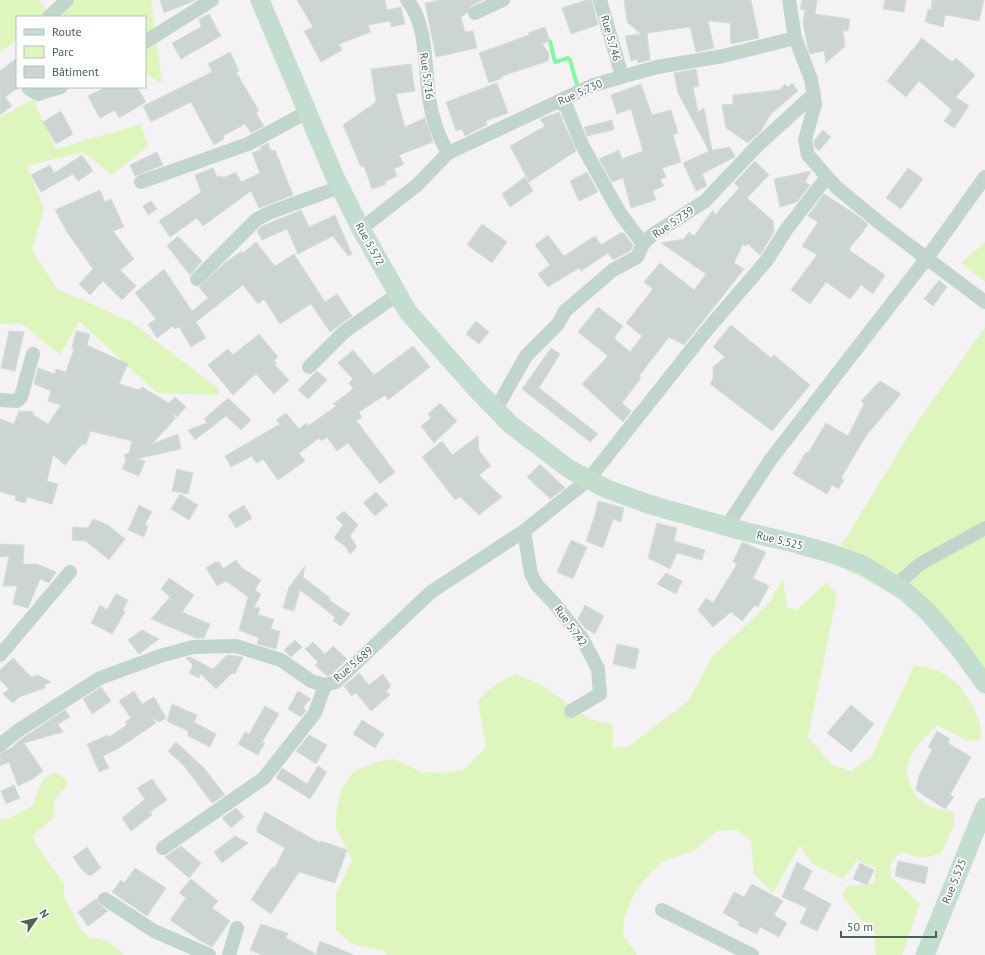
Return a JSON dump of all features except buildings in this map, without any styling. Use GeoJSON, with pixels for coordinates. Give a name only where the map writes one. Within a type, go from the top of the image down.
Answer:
{"type":"FeatureCollection","features":[{"type":"Feature","properties":{"kind":"street"},"geometry":{"type":"LineString","coordinates":[[50,16],[67,0]]}},
{"type":"Feature","properties":{"kind":"street"},"geometry":{"type":"LineString","coordinates":[[146,41],[212,0]]}},
{"type":"Feature","properties":{"kind":"street","name":"Rue 5.572"},"geometry":{"type":"LineString","coordinates":[[260,0],[340,187],[361,229],[415,322],[510,424],[541,447]]}},
{"type":"Feature","properties":{"kind":"street","name":"Rue 5.716"},"geometry":{"type":"LineString","coordinates":[[407,0],[416,12],[420,29],[433,117],[437,132],[448,153]]}},
{"type":"Feature","properties":{"kind":"street"},"geometry":{"type":"LineString","coordinates":[[475,13],[503,0]]}},
{"type":"Feature","properties":{"kind":"street","name":"Rue 5.746"},"geometry":{"type":"LineString","coordinates":[[600,0],[622,76]]}},
{"type":"Feature","properties":{"kind":"street"},"geometry":{"type":"LineString","coordinates":[[789,0],[795,38],[811,79],[814,94],[815,104],[805,140],[808,155],[826,177],[881,224],[985,302]]}},
{"type":"Feature","properties":{"kind":"street","name":"Rue 5.730"},"geometry":{"type":"LineString","coordinates":[[361,229],[417,185],[448,153],[593,85],[657,67],[722,56],[795,38]]}},
{"type":"Feature","properties":{"kind":"street"},"geometry":{"type":"LineString","coordinates":[[29,90],[38,94],[58,88]]}},
{"type":"Feature","properties":{"kind":"street","name":"Rue 5.739"},"geometry":{"type":"LineString","coordinates":[[496,409],[526,356],[558,324],[565,311],[612,270],[637,257],[643,244],[652,235],[706,201],[758,145],[814,94]]}},
{"type":"Feature","properties":{"kind":"street"},"geometry":{"type":"LineString","coordinates":[[558,102],[566,106],[582,145],[603,183],[620,213],[643,244]]}},
{"type":"Feature","properties":{"kind":"street"},"geometry":{"type":"LineString","coordinates":[[141,182],[248,144],[307,112]]}},
{"type":"Feature","properties":{"kind":"street","name":"Rue 5.689"},"geometry":{"type":"LineString","coordinates":[[0,745],[19,730],[100,678],[160,656],[193,647],[236,646],[281,660],[311,681],[324,685],[336,682],[431,592],[524,531],[588,480],[706,331],[768,260],[786,230],[826,177]]}},
{"type":"Feature","properties":{"kind":"street"},"geometry":{"type":"LineString","coordinates":[[727,526],[771,458],[927,258],[985,178]]}},
{"type":"Feature","properties":{"kind":"street"},"geometry":{"type":"LineString","coordinates":[[197,279],[257,219],[271,212],[340,187]]}},
{"type":"Feature","properties":{"kind":"street"},"geometry":{"type":"LineString","coordinates":[[309,367],[344,332],[398,294]]}},
{"type":"Feature","properties":{"kind":"street"},"geometry":{"type":"LineString","coordinates":[[0,400],[17,401],[21,396],[33,354]]}},
{"type":"Feature","properties":{"kind":"street","name":"Rue 5.525"},"geometry":{"type":"LineString","coordinates":[[541,447],[569,469],[588,480],[648,504],[834,554],[863,565],[896,584],[928,612],[958,647],[985,684]]}},
{"type":"Feature","properties":{"kind":"street"},"geometry":{"type":"LineString","coordinates":[[896,584],[920,564],[985,528]]}},
{"type":"Feature","properties":{"kind":"street","name":"Rue 5.742"},"geometry":{"type":"LineString","coordinates":[[524,531],[531,574],[537,585],[554,603],[582,638],[598,669],[600,694],[571,711]]}},
{"type":"Feature","properties":{"kind":"street"},"geometry":{"type":"LineString","coordinates":[[2,648],[70,572]]}},
{"type":"Feature","properties":{"kind":"street"},"geometry":{"type":"LineString","coordinates":[[163,848],[264,778],[315,713],[324,685]]}},
{"type":"Feature","properties":{"kind":"street","name":"Rue 5.525"},"geometry":{"type":"LineString","coordinates":[[925,955],[985,807]]}},
{"type":"Feature","properties":{"kind":"street"},"geometry":{"type":"LineString","coordinates":[[105,899],[154,931],[209,955]]}},
{"type":"Feature","properties":{"kind":"street"},"geometry":{"type":"LineString","coordinates":[[662,910],[752,955]]}},
{"type":"Feature","properties":{"kind":"street"},"geometry":{"type":"LineString","coordinates":[[229,955],[237,928]]}},
{"type":"Feature","properties":{"kind":"green space"},"geometry":{"type":"Polygon","coordinates":[[[0,0],[38,0],[51,14],[66,0],[151,0],[162,81],[159,83],[146,73],[146,16],[16,16],[16,41],[0,52],[0,0]]]}},
{"type":"Feature","properties":{"kind":"green space"},"geometry":{"type":"Polygon","coordinates":[[[33,99],[56,149],[141,124],[148,146],[112,175],[83,152],[27,166],[44,208],[32,250],[57,289],[130,321],[219,389],[218,395],[157,393],[79,321],[60,355],[21,323],[0,324],[0,117],[33,99]]]}},
{"type":"Feature","properties":{"kind":"green space"},"geometry":{"type":"Polygon","coordinates":[[[985,242],[985,282],[961,263],[985,242]]]}},
{"type":"Feature","properties":{"kind":"green space"},"geometry":{"type":"Polygon","coordinates":[[[985,327],[985,689],[908,602],[831,562],[915,425],[985,327]]]}},
{"type":"Feature","properties":{"kind":"green space"},"geometry":{"type":"Polygon","coordinates":[[[783,578],[787,607],[797,610],[827,582],[837,595],[808,737],[832,765],[851,771],[872,756],[914,665],[943,673],[960,686],[972,705],[978,719],[981,733],[980,740],[968,741],[937,725],[916,747],[910,758],[906,772],[912,789],[919,799],[930,807],[954,812],[954,825],[941,854],[921,858],[900,852],[890,865],[891,877],[920,904],[902,955],[876,955],[874,924],[862,921],[842,895],[846,887],[874,883],[876,868],[857,860],[843,879],[811,863],[800,845],[773,893],[754,874],[751,841],[737,830],[717,831],[694,851],[661,862],[636,890],[624,918],[623,935],[638,955],[386,955],[385,951],[351,944],[336,930],[336,893],[352,860],[336,828],[336,814],[341,790],[354,771],[375,762],[394,759],[421,772],[440,773],[464,770],[486,747],[478,702],[490,689],[516,674],[542,685],[589,719],[613,725],[613,748],[629,746],[688,701],[712,657],[769,603],[783,578]]]}},
{"type":"Feature","properties":{"kind":"green space"},"geometry":{"type":"Polygon","coordinates":[[[54,773],[60,774],[67,782],[66,787],[54,800],[55,817],[33,835],[34,841],[64,884],[64,897],[80,928],[88,937],[105,940],[120,950],[124,955],[0,955],[0,818],[6,820],[32,806],[43,779],[54,773]]]}},
{"type":"Feature","properties":{"kind":"waterway"},"geometry":{"type":"LineString","coordinates":[[550,41],[555,62],[568,58],[570,60],[577,85]]}}]}
